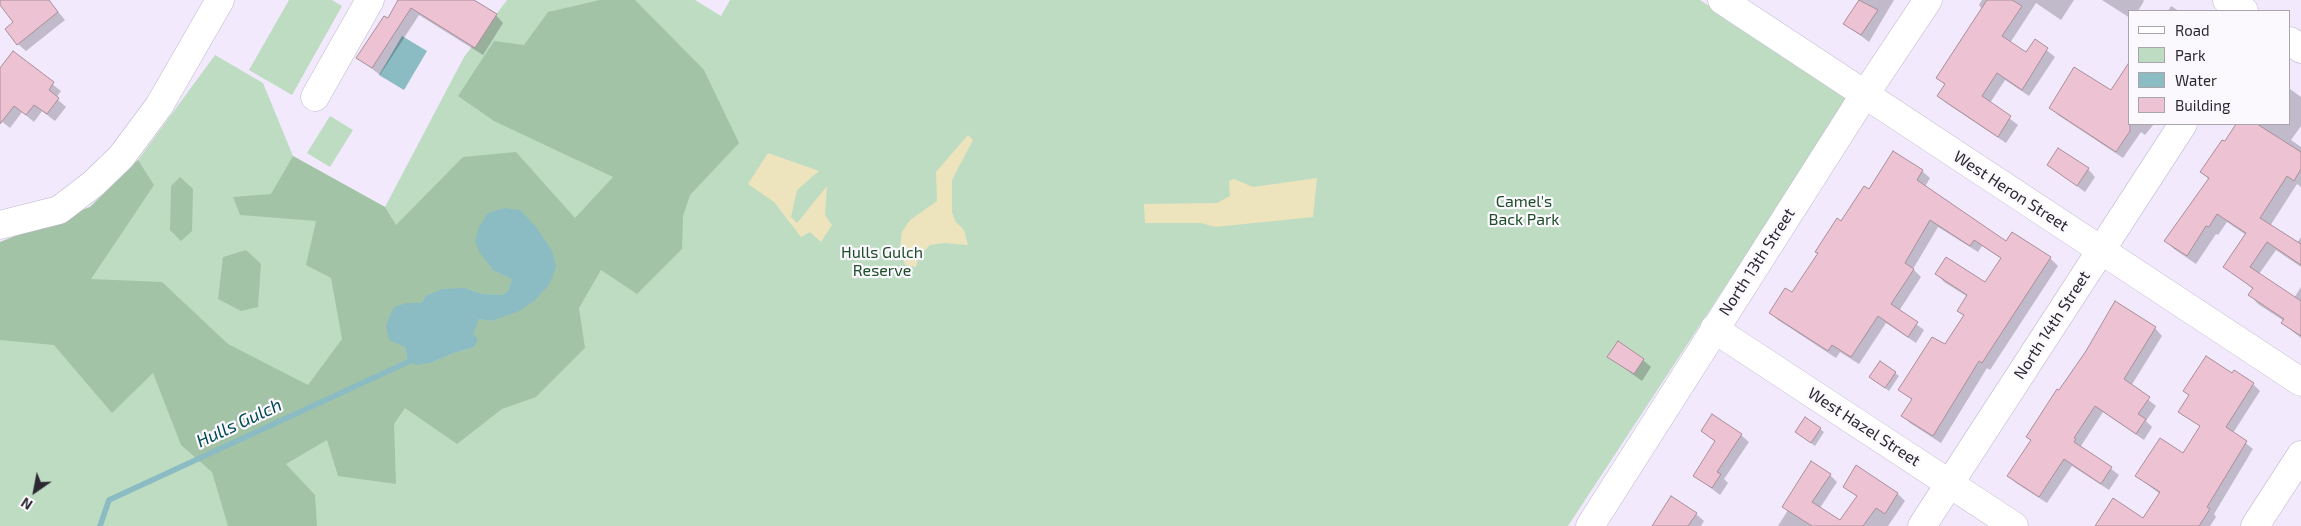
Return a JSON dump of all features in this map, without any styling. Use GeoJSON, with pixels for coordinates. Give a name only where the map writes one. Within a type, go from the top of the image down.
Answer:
{"type":"FeatureCollection","features":[{"type":"Feature","properties":{"kind":"street"},"geometry":{"type":"LineString","coordinates":[[0,225],[58,210],[93,184],[121,157],[159,106],[220,0]]}},
{"type":"Feature","properties":{"kind":"street"},"geometry":{"type":"LineString","coordinates":[[315,97],[370,0]]}},
{"type":"Feature","properties":{"kind":"street","name":"West Heron Street"},"geometry":{"type":"LineString","coordinates":[[1722,0],[2301,382]]}},
{"type":"Feature","properties":{"kind":"street","name":"North 13th Street"},"geometry":{"type":"LineString","coordinates":[[1590,526],[1865,94],[1928,0]]}},
{"type":"Feature","properties":{"kind":"street"},"geometry":{"type":"LineString","coordinates":[[2227,0],[2242,10]]}},
{"type":"Feature","properties":{"kind":"street","name":"North 14th Street"},"geometry":{"type":"LineString","coordinates":[[1922,526],[2182,125]]}},
{"type":"Feature","properties":{"kind":"street","name":"West Hazel Street"},"geometry":{"type":"LineString","coordinates":[[1714,329],[2014,526]]}},
{"type":"Feature","properties":{"kind":"street"},"geometry":{"type":"LineString","coordinates":[[2255,526],[2301,455]]}},
{"type":"Feature","properties":{"kind":"green space"},"geometry":{"type":"Polygon","coordinates":[[[289,0],[332,0],[342,6],[292,95],[249,70],[289,0]]]}},
{"type":"Feature","properties":{"kind":"green space","name":"Hulls Gulch Reserve"},"geometry":{"type":"Polygon","coordinates":[[[507,0],[695,0],[721,16],[730,0],[1700,0],[1849,98],[1568,526],[0,526],[0,242],[90,207],[138,160],[215,55],[263,83],[293,156],[385,207],[464,57],[507,0]]]}},
{"type":"Feature","properties":{"kind":"green space"},"geometry":{"type":"Polygon","coordinates":[[[330,116],[353,130],[330,167],[307,153],[330,116]]]}},
{"type":"Feature","properties":{"kind":"shaded area"},"geometry":{"type":"Polygon","coordinates":[[[600,0],[635,0],[704,70],[739,143],[690,195],[683,216],[682,249],[637,294],[601,270],[579,308],[585,348],[536,397],[502,409],[457,444],[405,408],[394,424],[396,484],[338,476],[327,440],[286,464],[315,495],[317,526],[228,526],[212,472],[181,445],[153,373],[112,413],[54,345],[0,340],[0,242],[90,207],[138,160],[154,185],[91,279],[162,282],[228,344],[308,385],[342,339],[331,278],[306,265],[316,221],[240,215],[233,197],[271,194],[293,156],[385,207],[396,225],[463,157],[516,152],[575,218],[613,177],[494,121],[458,96],[494,41],[524,45],[548,12],[600,0]],[[494,271],[512,279],[508,291],[502,295],[482,294],[465,288],[426,296],[421,303],[407,303],[405,347],[408,362],[433,362],[474,347],[472,334],[479,319],[492,321],[501,317],[549,285],[494,271]]]}},
{"type":"Feature","properties":{"kind":"shaded area"},"geometry":{"type":"Polygon","coordinates":[[[180,177],[193,189],[192,231],[181,241],[170,230],[171,186],[180,177]]]}},
{"type":"Feature","properties":{"kind":"shaded area"},"geometry":{"type":"Polygon","coordinates":[[[246,250],[261,264],[258,307],[241,311],[218,299],[223,257],[246,250]]]}},
{"type":"Feature","properties":{"kind":"sand"},"geometry":{"type":"Polygon","coordinates":[[[968,135],[973,140],[952,180],[952,212],[955,221],[964,230],[968,245],[944,243],[930,245],[919,256],[916,267],[905,265],[900,247],[902,232],[910,220],[937,201],[936,172],[968,135]]]}},
{"type":"Feature","properties":{"kind":"sand"},"geometry":{"type":"Polygon","coordinates":[[[768,153],[819,171],[797,190],[791,217],[797,223],[827,186],[825,215],[832,225],[821,242],[810,232],[801,237],[774,202],[748,184],[768,153]]]}},
{"type":"Feature","properties":{"kind":"sand"},"geometry":{"type":"Polygon","coordinates":[[[1317,178],[1313,217],[1215,227],[1201,223],[1145,223],[1144,204],[1217,203],[1230,196],[1229,181],[1234,179],[1253,187],[1317,178]]]}},
{"type":"Feature","properties":{"kind":"water"},"geometry":{"type":"Polygon","coordinates":[[[402,36],[427,51],[404,90],[379,75],[402,36]]]}},
{"type":"Feature","properties":{"kind":"water"},"geometry":{"type":"Polygon","coordinates":[[[504,208],[520,210],[536,227],[552,251],[556,267],[549,285],[534,301],[519,311],[492,321],[479,319],[473,334],[478,339],[474,347],[433,362],[418,365],[408,362],[405,347],[389,340],[386,325],[394,307],[407,303],[421,303],[426,296],[442,289],[465,288],[482,294],[502,295],[508,291],[512,279],[494,271],[480,253],[475,241],[479,227],[488,213],[504,208]]]}},
{"type":"Feature","properties":{"kind":"building"},"geometry":{"type":"Polygon","coordinates":[[[0,0],[49,0],[58,12],[17,45],[5,29],[13,22],[0,5],[0,0]]]}},
{"type":"Feature","properties":{"kind":"building"},"geometry":{"type":"Polygon","coordinates":[[[398,0],[474,0],[497,14],[475,48],[411,8],[372,68],[356,58],[384,16],[388,18],[398,0]]]}},
{"type":"Feature","properties":{"kind":"building"},"geometry":{"type":"Polygon","coordinates":[[[1859,0],[1878,10],[1861,35],[1843,24],[1859,0]]]}},
{"type":"Feature","properties":{"kind":"building"},"geometry":{"type":"Polygon","coordinates":[[[1987,0],[2012,0],[2022,6],[2002,36],[2026,52],[2035,39],[2048,48],[2022,90],[1997,73],[1982,96],[2011,116],[1998,137],[1937,96],[1945,84],[1936,78],[1987,0]]]}},
{"type":"Feature","properties":{"kind":"building"},"geometry":{"type":"Polygon","coordinates":[[[13,51],[54,82],[49,90],[59,98],[47,114],[34,105],[26,115],[14,106],[0,124],[0,68],[13,51]]]}},
{"type":"Feature","properties":{"kind":"building"},"geometry":{"type":"Polygon","coordinates":[[[2128,64],[2128,125],[2130,125],[2130,131],[2116,152],[2049,108],[2074,67],[2111,90],[2128,64]]]}},
{"type":"Feature","properties":{"kind":"building"},"geometry":{"type":"Polygon","coordinates":[[[2235,125],[2259,125],[2301,152],[2301,169],[2294,181],[2287,176],[2260,218],[2301,244],[2301,265],[2267,242],[2250,267],[2301,301],[2301,336],[2281,323],[2284,319],[2248,295],[2253,288],[2223,267],[2246,233],[2217,214],[2209,227],[2206,226],[2187,256],[2164,241],[2209,178],[2200,172],[2222,140],[2225,141],[2235,125]]]}},
{"type":"Feature","properties":{"kind":"building"},"geometry":{"type":"Polygon","coordinates":[[[2058,148],[2089,168],[2077,186],[2047,165],[2058,148]]]}},
{"type":"Feature","properties":{"kind":"building"},"geometry":{"type":"Polygon","coordinates":[[[1893,151],[1923,170],[1917,180],[2006,241],[2012,232],[2051,257],[1982,363],[1979,361],[1933,436],[1901,416],[1912,399],[1898,390],[1932,337],[1945,344],[1964,315],[1957,311],[1967,295],[1935,274],[1946,257],[1985,282],[2001,258],[1974,240],[1970,246],[1930,220],[1905,263],[1914,269],[1891,304],[1918,322],[1908,337],[1878,316],[1851,357],[1832,345],[1828,351],[1769,313],[1785,288],[1792,292],[1818,253],[1815,252],[1837,218],[1841,221],[1864,186],[1869,189],[1893,151]]]}},
{"type":"Feature","properties":{"kind":"building"},"geometry":{"type":"Polygon","coordinates":[[[2115,301],[2156,327],[2124,379],[2150,397],[2138,414],[2146,419],[2136,434],[2095,406],[2074,438],[2076,439],[2074,442],[2112,467],[2101,484],[2064,459],[2039,497],[2007,476],[2031,440],[2026,437],[2057,389],[2059,390],[2086,351],[2115,301]]]}},
{"type":"Feature","properties":{"kind":"building"},"geometry":{"type":"Polygon","coordinates":[[[1618,341],[1644,359],[1634,374],[1607,357],[1618,341]]]}},
{"type":"Feature","properties":{"kind":"building"},"geometry":{"type":"Polygon","coordinates":[[[2206,356],[2232,373],[2234,370],[2254,383],[2226,427],[2247,441],[2207,507],[2210,509],[2199,526],[2095,526],[2113,498],[2143,518],[2160,492],[2135,476],[2160,438],[2183,453],[2200,426],[2178,412],[2189,395],[2183,391],[2206,356]]]}},
{"type":"Feature","properties":{"kind":"building"},"geometry":{"type":"Polygon","coordinates":[[[1880,361],[1896,372],[1885,388],[1869,377],[1880,361]]]}},
{"type":"Feature","properties":{"kind":"building"},"geometry":{"type":"Polygon","coordinates":[[[1712,414],[1742,434],[1717,472],[1721,474],[1712,488],[1693,476],[1715,441],[1701,431],[1712,414]]]}},
{"type":"Feature","properties":{"kind":"building"},"geometry":{"type":"Polygon","coordinates":[[[1805,417],[1821,428],[1811,443],[1795,432],[1805,417]]]}},
{"type":"Feature","properties":{"kind":"building"},"geometry":{"type":"Polygon","coordinates":[[[1811,461],[1831,474],[1812,502],[1840,520],[1857,496],[1843,487],[1856,465],[1898,493],[1885,514],[1876,508],[1863,526],[1812,526],[1782,507],[1811,461]]]}},
{"type":"Feature","properties":{"kind":"building"},"geometry":{"type":"Polygon","coordinates":[[[1671,496],[1697,513],[1688,526],[1652,526],[1671,496]]]}},
{"type":"Feature","properties":{"kind":"waterway","name":"Hulls Gulch"},"geometry":{"type":"LineString","coordinates":[[100,526],[109,500],[408,362]]}},
{"type":"Feature","properties":{"kind":"park label","name":"Camel's Back Park"},"geometry":{"type":"Point","coordinates":[1524,211]}}]}
